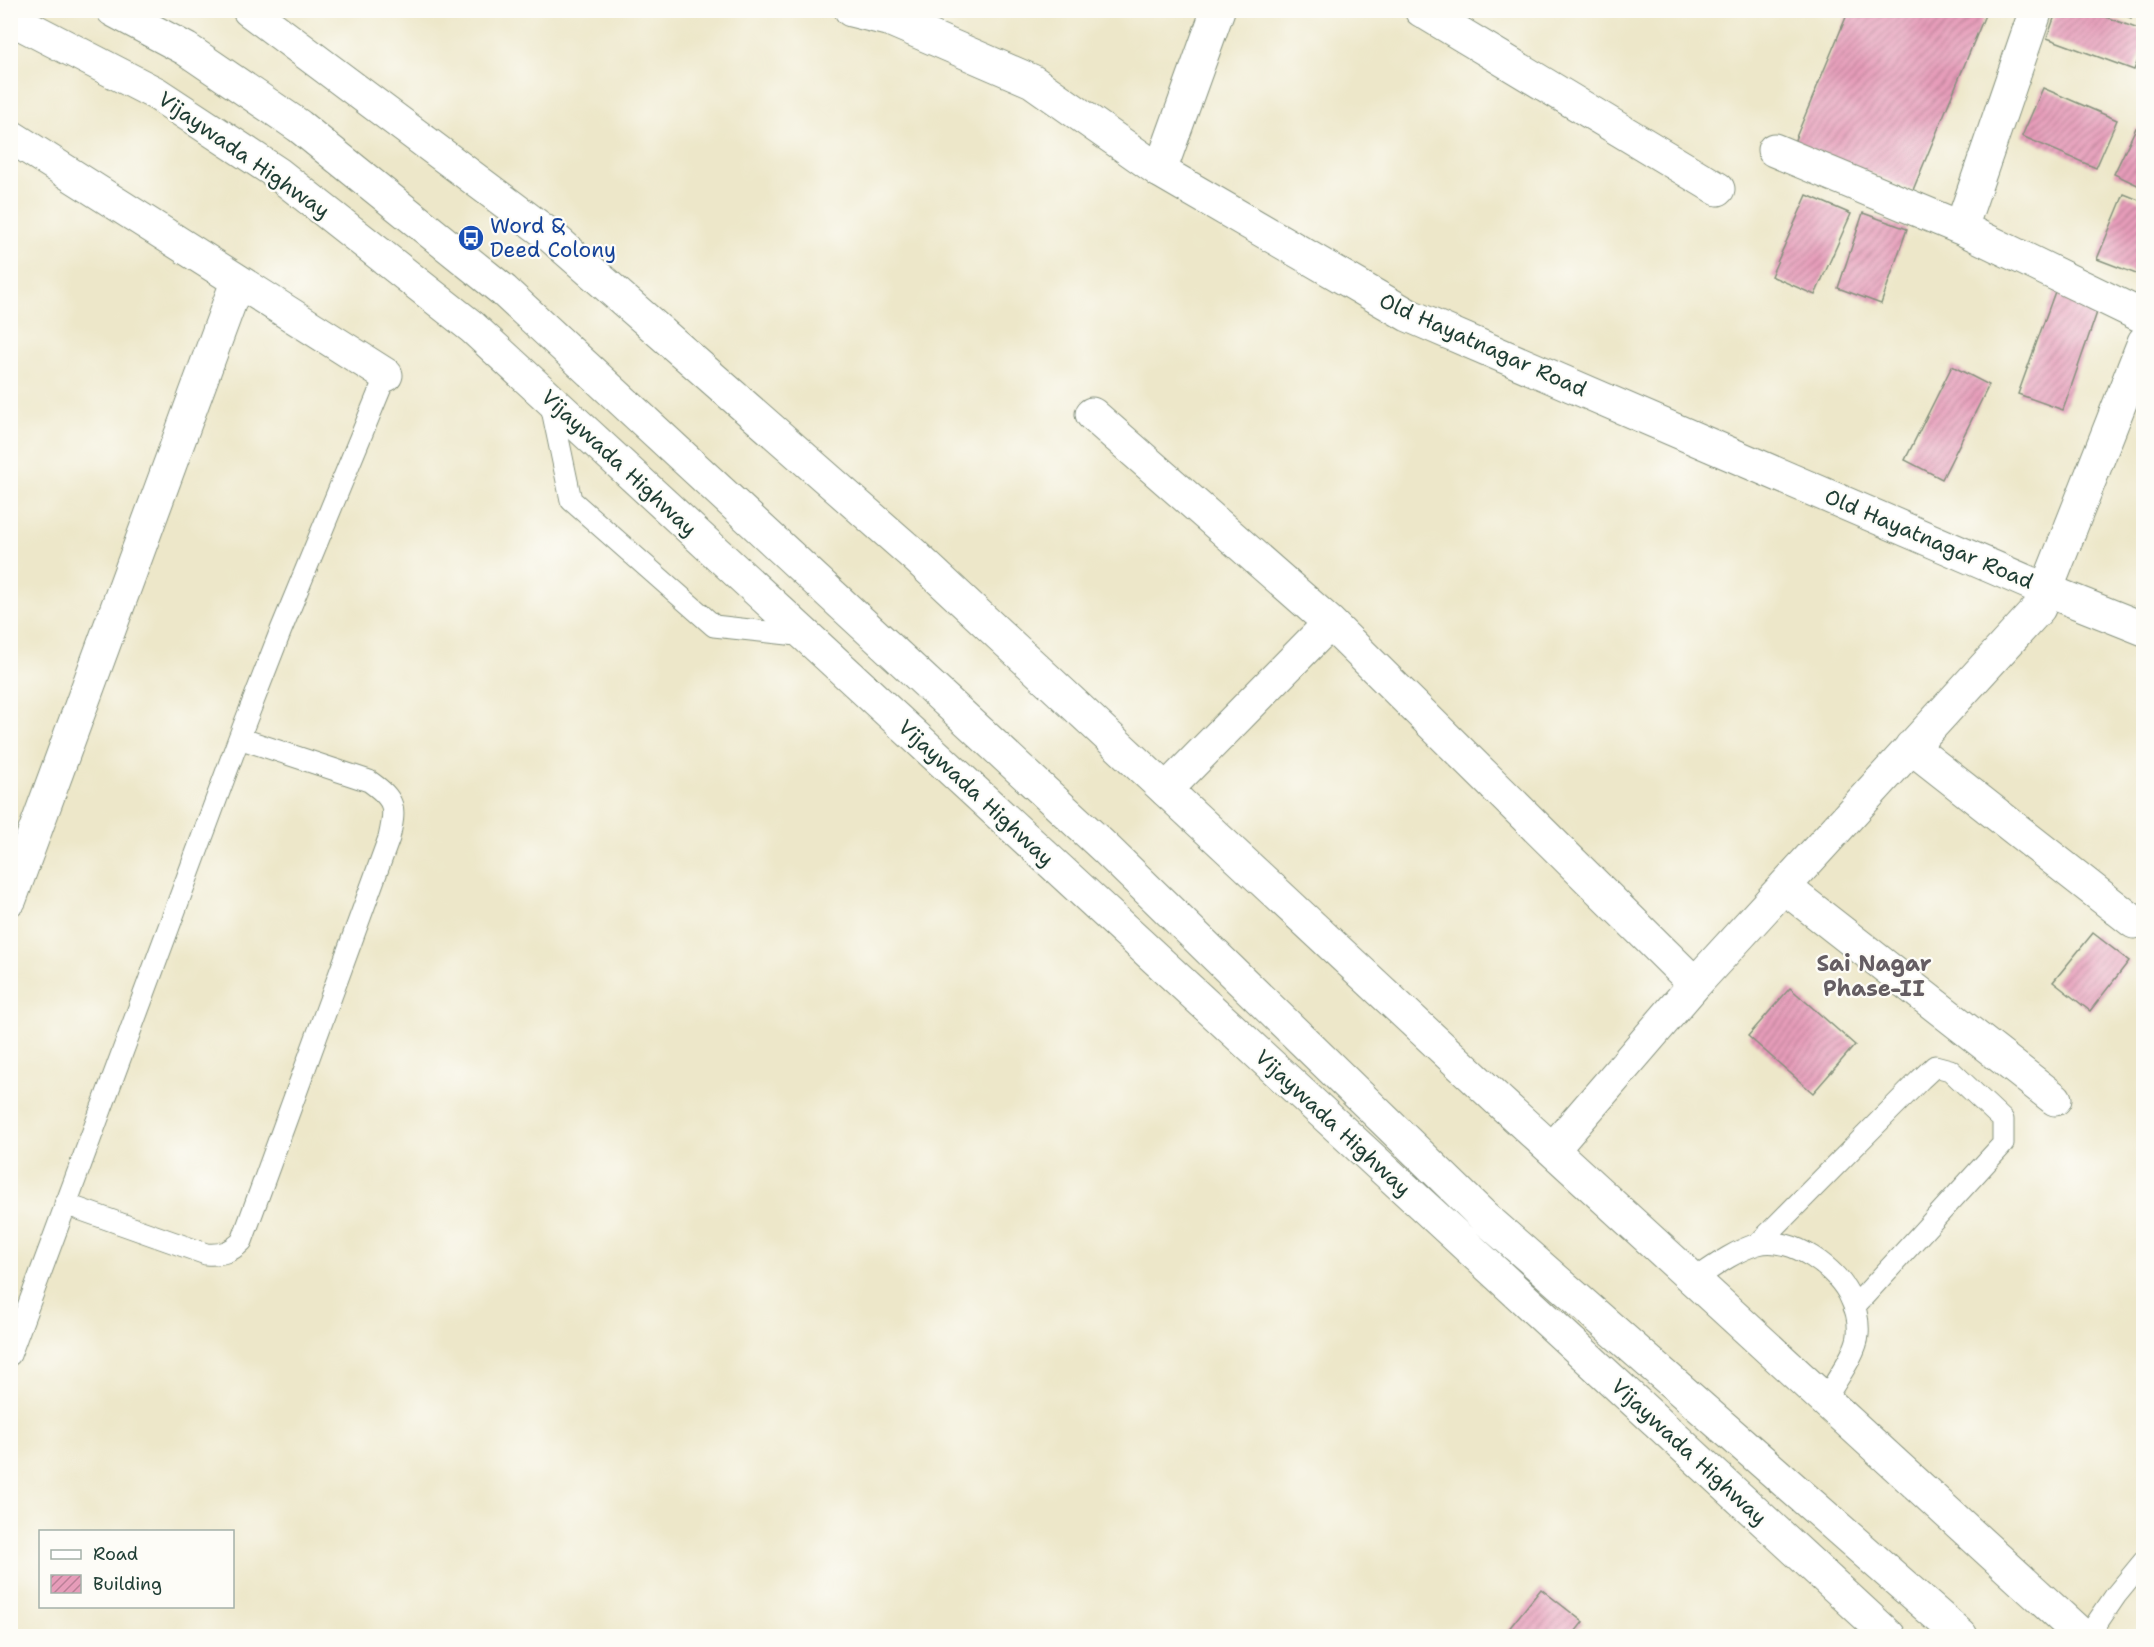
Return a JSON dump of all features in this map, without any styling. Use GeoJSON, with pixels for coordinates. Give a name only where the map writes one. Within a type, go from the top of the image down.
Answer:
{"type":"FeatureCollection","features":[{"type":"Feature","properties":{"kind":"main road","name":"Vijaywada Highway"},"geometry":{"type":"LineString","coordinates":[[113,10],[186,49],[299,126],[504,291],[1106,849],[1484,1217],[1961,1636]]}},
{"type":"Feature","properties":{"kind":"main road"},"geometry":{"type":"LineString","coordinates":[[249,10],[552,237],[914,555],[1694,1280],[2082,1636]]}},
{"type":"Feature","properties":{"kind":"main road","name":"Old Hayatnagar Road"},"geometry":{"type":"LineString","coordinates":[[851,10],[891,20],[1032,81],[1160,171],[1408,315],[2046,590],[2144,629]]}},
{"type":"Feature","properties":{"kind":"main road"},"geometry":{"type":"LineString","coordinates":[[1160,171],[1218,10]]}},
{"type":"Feature","properties":{"kind":"main road"},"geometry":{"type":"LineString","coordinates":[[1421,10],[1718,189]]}},
{"type":"Feature","properties":{"kind":"main road"},"geometry":{"type":"LineString","coordinates":[[1961,228],[2036,10]]}},
{"type":"Feature","properties":{"kind":"main road","name":"Vijaywada Highway"},"geometry":{"type":"LineString","coordinates":[[16,20],[157,94],[277,173],[472,327],[1889,1636]]}},
{"type":"Feature","properties":{"kind":"main road"},"geometry":{"type":"LineString","coordinates":[[10,136],[386,375]]}},
{"type":"Feature","properties":{"kind":"main road"},"geometry":{"type":"LineString","coordinates":[[1774,150],[1961,228],[2144,317]]}},
{"type":"Feature","properties":{"kind":"main road"},"geometry":{"type":"LineString","coordinates":[[10,898],[237,282]]}},
{"type":"Feature","properties":{"kind":"main road"},"geometry":{"type":"LineString","coordinates":[[1553,1149],[1695,984],[2039,608],[2144,342]]}},
{"type":"Feature","properties":{"kind":"main road"},"geometry":{"type":"LineString","coordinates":[[1092,414],[1330,623],[1695,984]]}},
{"type":"Feature","properties":{"kind":"main road"},"geometry":{"type":"LineString","coordinates":[[1166,790],[1330,623]]}},
{"type":"Feature","properties":{"kind":"main road"},"geometry":{"type":"LineString","coordinates":[[1911,747],[2134,922]]}},
{"type":"Feature","properties":{"kind":"main road"},"geometry":{"type":"LineString","coordinates":[[1784,887],[2055,1099]]}},
{"type":"Feature","properties":{"kind":"lane"},"geometry":{"type":"LineString","coordinates":[[10,1355],[239,738],[386,375]]}},
{"type":"Feature","properties":{"kind":"lane"},"geometry":{"type":"LineString","coordinates":[[550,400],[572,500],[714,626],[806,636]]}},
{"type":"Feature","properties":{"kind":"lane"},"geometry":{"type":"LineString","coordinates":[[65,1204],[206,1254],[232,1251],[242,1241],[389,838],[394,815],[388,794],[369,781],[239,738]]}},
{"type":"Feature","properties":{"kind":"lane"},"geometry":{"type":"LineString","coordinates":[[1758,1244],[1935,1066],[1950,1070],[2003,1120],[2003,1143],[1854,1307]]}},
{"type":"Feature","properties":{"kind":"lane"},"geometry":{"type":"LineString","coordinates":[[1694,1280],[1739,1252],[1758,1244],[1775,1242],[1803,1251],[1837,1279],[1851,1297],[1858,1337],[1852,1353],[1825,1400]]}},
{"type":"Feature","properties":{"kind":"lane"},"geometry":{"type":"LineString","coordinates":[[2088,1636],[2116,1595],[2144,1561]]}},
{"type":"Feature","properties":{"kind":"building"},"geometry":{"type":"Polygon","coordinates":[[[1849,10],[1987,10],[1913,190],[1794,142],[1849,10]]]}},
{"type":"Feature","properties":{"kind":"building"},"geometry":{"type":"Polygon","coordinates":[[[2057,10],[2087,10],[2144,31],[2144,46],[2134,70],[2047,38],[2057,10]]]}},
{"type":"Feature","properties":{"kind":"building"},"geometry":{"type":"Polygon","coordinates":[[[2112,10],[2134,10],[2131,18],[2112,10]]]}},
{"type":"Feature","properties":{"kind":"building"},"geometry":{"type":"Polygon","coordinates":[[[2043,88],[2117,120],[2096,168],[2022,136],[2043,88]]]}},
{"type":"Feature","properties":{"kind":"building"},"geometry":{"type":"Polygon","coordinates":[[[2136,128],[2144,131],[2144,188],[2114,174],[2136,128]]]}},
{"type":"Feature","properties":{"kind":"building"},"geometry":{"type":"Polygon","coordinates":[[[2124,194],[2144,202],[2144,277],[2097,259],[2124,194]]]}},
{"type":"Feature","properties":{"kind":"building"},"geometry":{"type":"Polygon","coordinates":[[[1807,195],[1851,214],[1815,295],[1771,276],[1807,195]]]}},
{"type":"Feature","properties":{"kind":"building"},"geometry":{"type":"Polygon","coordinates":[[[1863,213],[1907,229],[1881,304],[1838,288],[1863,213]]]}},
{"type":"Feature","properties":{"kind":"building"},"geometry":{"type":"Polygon","coordinates":[[[2057,286],[2101,301],[2063,410],[2018,394],[2057,286]]]}},
{"type":"Feature","properties":{"kind":"building"},"geometry":{"type":"Polygon","coordinates":[[[1952,366],[1989,385],[1942,479],[1905,460],[1952,366]]]}},
{"type":"Feature","properties":{"kind":"building"},"geometry":{"type":"Polygon","coordinates":[[[2093,933],[2129,961],[2090,1011],[2053,982],[2093,933]]]}},
{"type":"Feature","properties":{"kind":"building"},"geometry":{"type":"Polygon","coordinates":[[[1790,988],[1855,1045],[1813,1093],[1748,1036],[1790,988]]]}},
{"type":"Feature","properties":{"kind":"building"},"geometry":{"type":"Polygon","coordinates":[[[1541,1589],[1583,1622],[1572,1636],[1503,1636],[1541,1589]]]}},
{"type":"Feature","properties":{"kind":"place","name":"Word & Deed Colony"},"geometry":{"type":"Point","coordinates":[471,238]}},
{"type":"Feature","properties":{"kind":"district","name":"Sai Nagar Phase-II"},"geometry":{"type":"Point","coordinates":[1874,976]}}]}
